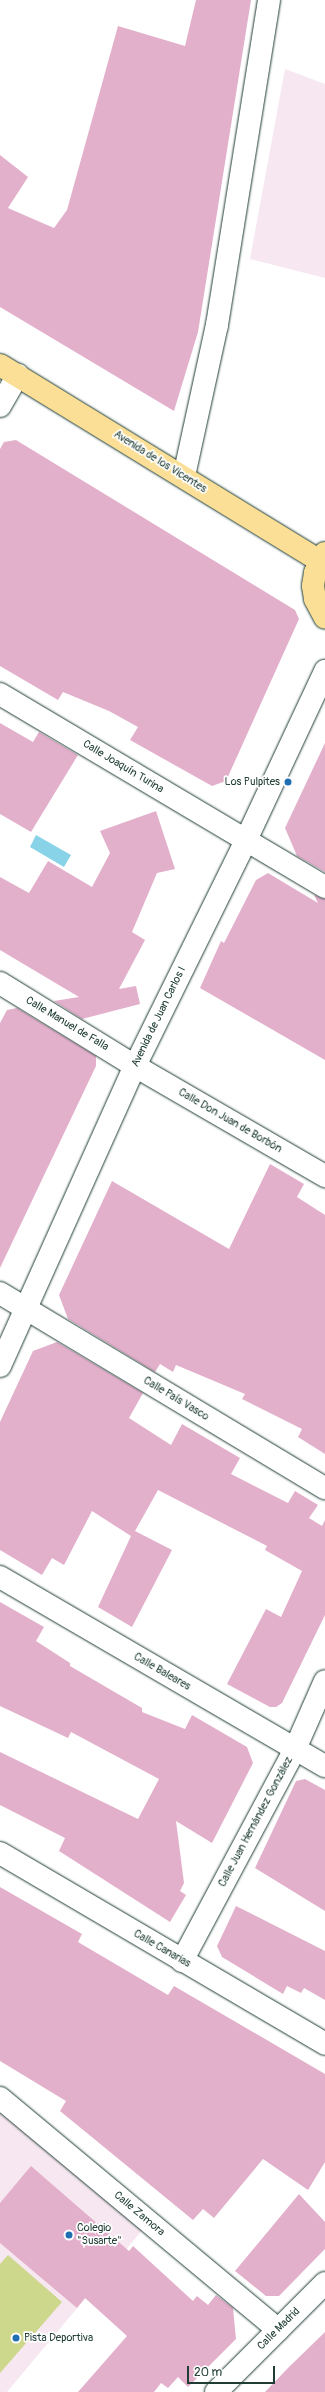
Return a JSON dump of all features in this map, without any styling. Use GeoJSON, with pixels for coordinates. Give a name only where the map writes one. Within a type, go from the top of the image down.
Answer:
{"type":"FeatureCollection","features":[{"type":"Feature","properties":{"kind":"main road","name":"Avenida de los Vicentes"},"geometry":{"type":"LineString","coordinates":[[9,370],[184,476],[322,557]]}},
{"type":"Feature","properties":{"kind":"main road"},"geometry":{"type":"LineString","coordinates":[[322,557],[313,586],[315,599],[325,618]]}},
{"type":"Feature","properties":{"kind":"street"},"geometry":{"type":"LineString","coordinates":[[184,476],[217,325],[269,0]]}},
{"type":"Feature","properties":{"kind":"street"},"geometry":{"type":"LineString","coordinates":[[0,406],[9,370]]}},
{"type":"Feature","properties":{"kind":"street","name":"Avenida de Juan Carlos I"},"geometry":{"type":"LineString","coordinates":[[0,1366],[27,1309],[134,1066],[246,840],[325,671]]}},
{"type":"Feature","properties":{"kind":"street","name":"Calle Joaquín Turina"},"geometry":{"type":"LineString","coordinates":[[0,694],[325,887]]}},
{"type":"Feature","properties":{"kind":"street","name":"Calle Manuel de Falla"},"geometry":{"type":"LineString","coordinates":[[1,987],[134,1066]]}},
{"type":"Feature","properties":{"kind":"street","name":"Calle Don Juan de Borbón"},"geometry":{"type":"LineString","coordinates":[[134,1066],[325,1176]]}},
{"type":"Feature","properties":{"kind":"street","name":"Calle País Vasco"},"geometry":{"type":"LineString","coordinates":[[0,1293],[325,1488]]}},
{"type":"Feature","properties":{"kind":"street","name":"Calle Baleares"},"geometry":{"type":"LineString","coordinates":[[0,1577],[325,1766]]}},
{"type":"Feature","properties":{"kind":"street","name":"Calle Juan Hernández González"},"geometry":{"type":"LineString","coordinates":[[182,1961],[295,1749],[325,1681]]}},
{"type":"Feature","properties":{"kind":"street","name":"Calle Canarias"},"geometry":{"type":"LineString","coordinates":[[0,1854],[325,2044]]}},
{"type":"Feature","properties":{"kind":"street","name":"Calle Zamora"},"geometry":{"type":"LineString","coordinates":[[0,2098],[278,2330]]}},
{"type":"Feature","properties":{"kind":"street","name":"Calle Madrid"},"geometry":{"type":"LineString","coordinates":[[216,2392],[325,2282]]}},
{"type":"Feature","properties":{"kind":"shaded area"},"geometry":{"type":"Polygon","coordinates":[[[285,69],[325,84],[325,278],[250,259],[285,69]]]}},
{"type":"Feature","properties":{"kind":"shaded area","name":"Colegio \"Susarte\""},"geometry":{"type":"Polygon","coordinates":[[[0,2098],[149,2222],[7,2392],[0,2392],[0,2098]]]}},
{"type":"Feature","properties":{"kind":"green space","name":"Pista Deportiva"},"geometry":{"type":"Polygon","coordinates":[[[8,2255],[62,2302],[0,2373],[0,2264],[8,2255]]]}},
{"type":"Feature","properties":{"kind":"water"},"geometry":{"type":"Polygon","coordinates":[[[36,835],[71,855],[64,867],[30,847],[36,835]]]}},
{"type":"Feature","properties":{"kind":"building"},"geometry":{"type":"Polygon","coordinates":[[[196,0],[251,0],[198,332],[174,411],[0,307],[0,155],[28,177],[8,208],[54,228],[67,210],[118,26],[185,46],[196,0]]]}},
{"type":"Feature","properties":{"kind":"building"},"geometry":{"type":"Polygon","coordinates":[[[16,440],[295,610],[299,619],[226,781],[212,786],[130,740],[138,727],[109,711],[63,692],[58,700],[0,666],[0,449],[4,442],[16,440]]]}},
{"type":"Feature","properties":{"kind":"building"},"geometry":{"type":"Polygon","coordinates":[[[0,723],[33,742],[39,732],[78,755],[31,832],[0,814],[0,723]]]}},
{"type":"Feature","properties":{"kind":"building"},"geometry":{"type":"Polygon","coordinates":[[[325,743],[325,872],[297,856],[285,828],[325,743]]]}},
{"type":"Feature","properties":{"kind":"building"},"geometry":{"type":"Polygon","coordinates":[[[156,811],[175,869],[157,873],[132,932],[145,940],[119,989],[136,986],[140,1004],[82,1019],[54,1001],[79,997],[0,950],[0,877],[29,893],[48,861],[92,887],[110,853],[100,831],[156,811]]]}},
{"type":"Feature","properties":{"kind":"building"},"geometry":{"type":"Polygon","coordinates":[[[268,873],[318,903],[314,895],[325,899],[325,1060],[200,988],[221,941],[224,943],[256,880],[268,873]]]}},
{"type":"Feature","properties":{"kind":"building"},"geometry":{"type":"Polygon","coordinates":[[[17,1008],[96,1056],[96,1066],[0,1268],[0,1023],[7,1010],[17,1008]]]}},
{"type":"Feature","properties":{"kind":"building"},"geometry":{"type":"Polygon","coordinates":[[[270,1164],[304,1184],[297,1197],[325,1215],[325,1454],[298,1437],[302,1429],[242,1399],[245,1394],[176,1365],[173,1372],[160,1364],[155,1372],[68,1319],[59,1295],[112,1181],[229,1249],[270,1164]]]}},
{"type":"Feature","properties":{"kind":"building"},"geometry":{"type":"Polygon","coordinates":[[[57,1342],[143,1393],[129,1418],[171,1445],[182,1424],[240,1458],[231,1474],[288,1503],[295,1491],[318,1505],[309,1518],[322,1526],[325,1520],[325,1615],[282,1703],[276,1707],[270,1707],[227,1684],[266,1609],[281,1617],[302,1571],[265,1550],[267,1546],[158,1490],[135,1531],[172,1550],[132,1627],[98,1607],[131,1536],[92,1511],[64,1565],[52,1558],[42,1575],[0,1550],[0,1422],[33,1351],[57,1342]]]}},
{"type":"Feature","properties":{"kind":"building"},"geometry":{"type":"Polygon","coordinates":[[[0,1602],[44,1627],[36,1641],[70,1663],[70,1666],[142,1708],[142,1712],[185,1729],[192,1715],[247,1747],[253,1763],[212,1843],[176,1821],[184,1883],[180,1891],[186,1895],[170,1922],[59,1851],[65,1838],[0,1805],[0,1752],[138,1819],[159,1779],[71,1732],[68,1738],[0,1706],[0,1602]]]}},
{"type":"Feature","properties":{"kind":"building"},"geometry":{"type":"Polygon","coordinates":[[[305,1779],[325,1790],[325,1911],[255,1868],[296,1781],[305,1779]]]}},
{"type":"Feature","properties":{"kind":"building"},"geometry":{"type":"Polygon","coordinates":[[[0,1887],[82,1934],[78,1942],[168,1995],[174,1986],[325,2074],[325,2162],[308,2190],[263,2159],[214,2218],[203,2209],[193,2220],[60,2111],[66,2101],[0,2061],[0,1887]]]}},
{"type":"Feature","properties":{"kind":"building"},"geometry":{"type":"Polygon","coordinates":[[[236,1906],[325,1951],[325,2000],[304,1988],[301,1993],[287,1986],[283,1994],[222,1957],[217,1946],[236,1906]]]}},
{"type":"Feature","properties":{"kind":"building"},"geometry":{"type":"Polygon","coordinates":[[[31,2166],[129,2251],[133,2246],[193,2301],[197,2296],[208,2305],[216,2295],[233,2308],[236,2339],[188,2387],[178,2377],[168,2388],[161,2383],[154,2392],[78,2392],[127,2336],[85,2298],[77,2308],[0,2243],[0,2203],[31,2166]]]}},
{"type":"Feature","properties":{"kind":"building"},"geometry":{"type":"Polygon","coordinates":[[[299,2194],[325,2222],[325,2249],[279,2296],[266,2296],[235,2271],[299,2194]]]}},
{"type":"Feature","properties":{"kind":"building"},"geometry":{"type":"Polygon","coordinates":[[[325,2332],[325,2392],[265,2392],[288,2368],[325,2332]]]}},
{"type":"Feature","properties":{"kind":"place","name":"Los Pulpites"},"geometry":{"type":"Point","coordinates":[288,782]}},
{"type":"Feature","properties":{"kind":"place","name":"Colegio \"Susarte\""},"geometry":{"type":"Point","coordinates":[69,2235]}},
{"type":"Feature","properties":{"kind":"place","name":"Pista Deportiva"},"geometry":{"type":"Point","coordinates":[16,2338]}}]}
